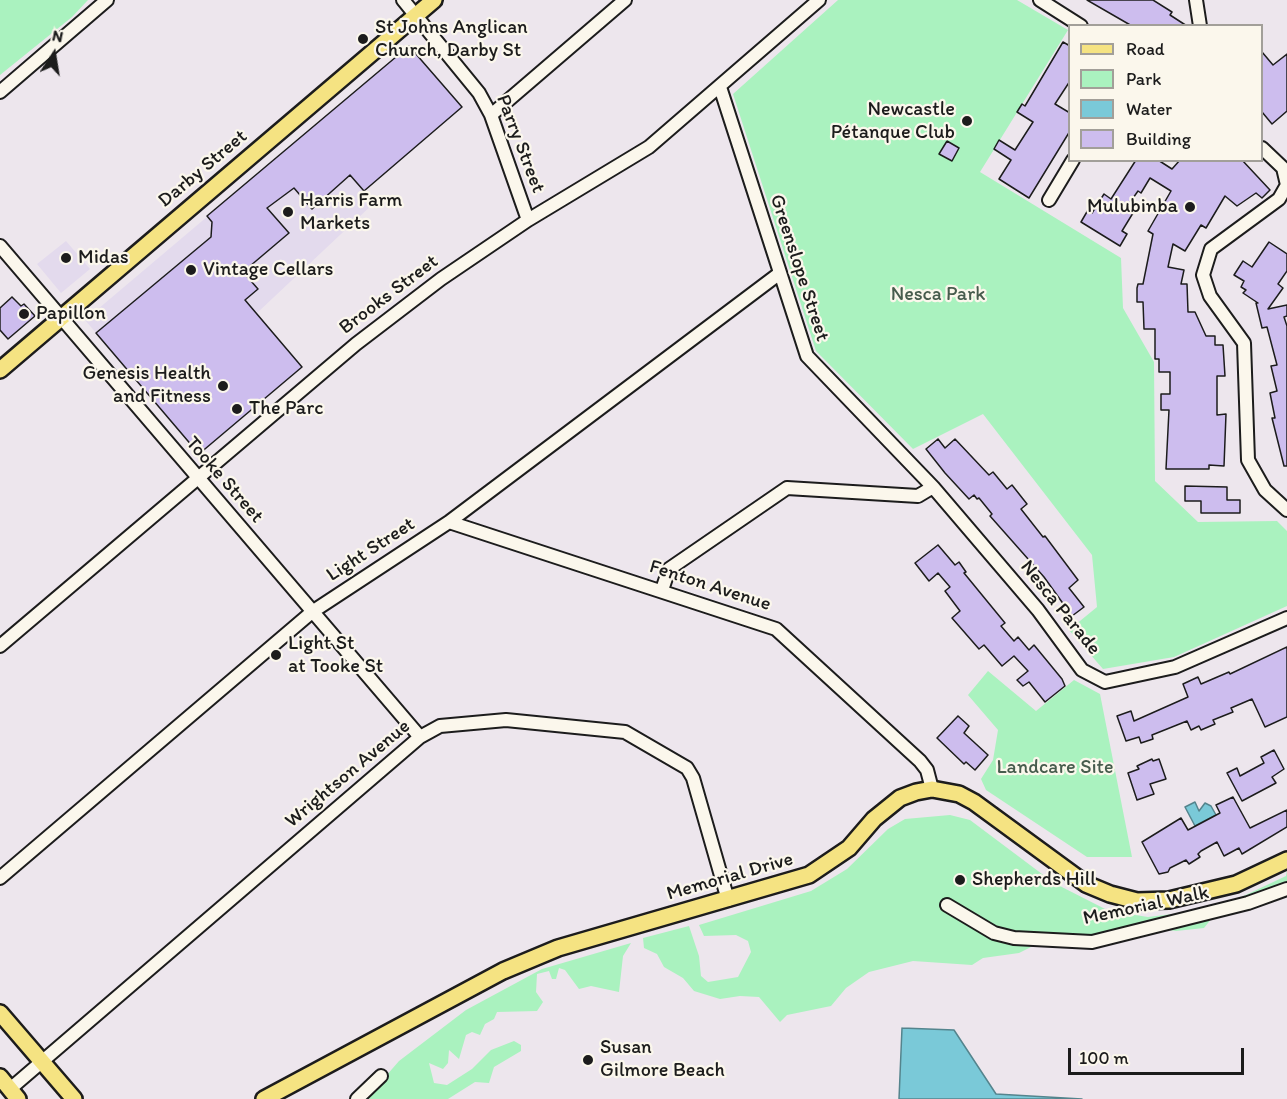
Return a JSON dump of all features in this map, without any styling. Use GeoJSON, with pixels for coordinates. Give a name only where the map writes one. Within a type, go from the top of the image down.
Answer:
{"type":"FeatureCollection","features":[{"type":"Feature","properties":{"kind":"main road","name":"Darby Street"},"geometry":{"type":"LineString","coordinates":[[0,370],[434,0]]}},
{"type":"Feature","properties":{"kind":"main road","name":"Memorial Drive"},"geometry":{"type":"LineString","coordinates":[[264,1099],[503,971],[558,948],[809,875],[849,848],[874,819],[900,798],[932,789],[959,794],[974,802],[1073,876],[1099,890],[1130,899],[1161,901],[1205,892],[1236,884],[1287,860]]}},
{"type":"Feature","properties":{"kind":"main road"},"geometry":{"type":"LineString","coordinates":[[0,1013],[75,1099]]}},
{"type":"Feature","properties":{"kind":"street"},"geometry":{"type":"LineString","coordinates":[[0,92],[107,0]]}},
{"type":"Feature","properties":{"kind":"street","name":"Parry Street"},"geometry":{"type":"LineString","coordinates":[[403,0],[479,93],[491,115],[528,220]]}},
{"type":"Feature","properties":{"kind":"street"},"geometry":{"type":"LineString","coordinates":[[491,115],[625,0]]}},
{"type":"Feature","properties":{"kind":"street","name":"Brooks Street"},"geometry":{"type":"LineString","coordinates":[[0,646],[356,344],[441,279],[528,220],[649,147],[819,0]]}},
{"type":"Feature","properties":{"kind":"street"},"geometry":{"type":"LineString","coordinates":[[1040,0],[1078,24]]}},
{"type":"Feature","properties":{"kind":"street"},"geometry":{"type":"LineString","coordinates":[[1196,0],[1200,24]]}},
{"type":"Feature","properties":{"kind":"street","name":"Greenslope Street"},"geometry":{"type":"LineString","coordinates":[[720,87],[807,356],[933,487]]}},
{"type":"Feature","properties":{"kind":"street"},"geometry":{"type":"LineString","coordinates":[[1263,149],[1283,168],[1287,185],[1279,199],[1211,249],[1203,275],[1210,296],[1244,343],[1248,460],[1265,490],[1287,510]]}},
{"type":"Feature","properties":{"kind":"street"},"geometry":{"type":"LineString","coordinates":[[1049,200],[1072,162]]}},
{"type":"Feature","properties":{"kind":"street","name":"Tooke Street"},"geometry":{"type":"LineString","coordinates":[[0,246],[420,737]]}},
{"type":"Feature","properties":{"kind":"street","name":"Light Street"},"geometry":{"type":"LineString","coordinates":[[0,878],[312,612],[450,522],[780,273]]}},
{"type":"Feature","properties":{"kind":"street"},"geometry":{"type":"LineString","coordinates":[[662,590],[669,569],[787,488],[918,496],[933,487]]}},
{"type":"Feature","properties":{"kind":"street","name":"Nesca Parade"},"geometry":{"type":"LineString","coordinates":[[933,487],[1038,610],[1082,670],[1105,682],[1175,667],[1287,618]]}},
{"type":"Feature","properties":{"kind":"street","name":"Fenton Avenue"},"geometry":{"type":"LineString","coordinates":[[450,522],[776,629],[920,761],[927,770],[932,789]]}},
{"type":"Feature","properties":{"kind":"street","name":"Wrightson Avenue"},"geometry":{"type":"LineString","coordinates":[[9,1089],[420,737],[440,726],[506,720],[625,732],[687,768],[691,774],[728,900]]}},
{"type":"Feature","properties":{"kind":"street","name":"Memorial Walk"},"geometry":{"type":"LineString","coordinates":[[947,905],[994,933],[1014,938],[1092,942],[1248,903],[1287,888]]}},
{"type":"Feature","properties":{"kind":"street"},"geometry":{"type":"LineString","coordinates":[[357,1099],[381,1076]]}},
{"type":"Feature","properties":{"kind":"shaded area"},"geometry":{"type":"Polygon","coordinates":[[[409,46],[462,107],[364,191],[374,203],[257,313],[302,367],[199,454],[85,320],[409,46]]]}},
{"type":"Feature","properties":{"kind":"shaded area"},"geometry":{"type":"Polygon","coordinates":[[[66,241],[90,269],[61,293],[37,264],[66,241]]]}},
{"type":"Feature","properties":{"kind":"green space"},"geometry":{"type":"Polygon","coordinates":[[[0,0],[88,0],[72,17],[0,75],[0,0]]]}},
{"type":"Feature","properties":{"kind":"green space","name":"Nesca Park"},"geometry":{"type":"Polygon","coordinates":[[[838,0],[1017,0],[1068,30],[980,172],[1121,258],[1123,308],[1154,362],[1155,481],[1198,522],[1277,521],[1287,531],[1287,606],[1174,657],[1103,669],[1069,630],[1097,607],[1092,555],[983,414],[913,449],[816,351],[733,94],[838,0]]]}},
{"type":"Feature","properties":{"kind":"green space","name":"Landcare Site"},"geometry":{"type":"Polygon","coordinates":[[[988,671],[1036,711],[1074,680],[1100,694],[1132,857],[1087,857],[986,790],[981,779],[993,760],[998,730],[968,695],[988,671]]]}},
{"type":"Feature","properties":{"kind":"green space"},"geometry":{"type":"Polygon","coordinates":[[[950,815],[970,820],[1054,883],[1109,911],[1148,917],[1181,913],[1235,900],[1286,876],[1287,870],[1287,896],[1212,918],[1204,928],[1176,931],[1139,926],[1132,936],[1110,945],[1033,946],[1019,953],[983,958],[972,965],[913,961],[869,972],[846,988],[831,1006],[787,1015],[780,1022],[759,997],[740,996],[720,999],[694,991],[683,978],[664,967],[657,954],[644,948],[643,938],[689,926],[699,956],[701,976],[708,982],[738,977],[751,952],[748,941],[736,935],[704,936],[699,925],[811,891],[847,869],[888,829],[905,819],[950,815]]]}},
{"type":"Feature","properties":{"kind":"green space"},"geometry":{"type":"Polygon","coordinates":[[[631,943],[623,956],[619,992],[591,986],[579,989],[565,970],[559,968],[556,979],[552,979],[549,971],[537,974],[536,992],[543,1002],[537,1011],[497,1012],[494,1019],[485,1024],[480,1035],[472,1032],[466,1035],[459,1059],[449,1050],[448,1063],[443,1069],[429,1063],[434,1083],[447,1085],[472,1069],[491,1050],[514,1041],[521,1045],[521,1051],[494,1067],[489,1083],[475,1082],[448,1099],[366,1099],[399,1061],[466,1010],[542,969],[631,943]]]}},
{"type":"Feature","properties":{"kind":"water"},"geometry":{"type":"Polygon","coordinates":[[[1195,802],[1199,811],[1205,803],[1211,806],[1216,815],[1195,826],[1185,807],[1195,802]]]}},
{"type":"Feature","properties":{"kind":"water"},"geometry":{"type":"Polygon","coordinates":[[[902,1028],[954,1030],[996,1094],[1082,1099],[899,1099],[902,1028]]]}},
{"type":"Feature","properties":{"kind":"building"},"geometry":{"type":"Polygon","coordinates":[[[1087,0],[1153,0],[1172,12],[1170,15],[1184,24],[1129,24],[1087,0]]]}},
{"type":"Feature","properties":{"kind":"building"},"geometry":{"type":"Polygon","coordinates":[[[1063,42],[1068,45],[1068,84],[1055,104],[1068,112],[1068,134],[1029,198],[999,179],[1011,160],[994,149],[999,140],[1015,150],[1033,122],[1017,112],[1022,104],[1025,106],[1063,42]]]}},
{"type":"Feature","properties":{"kind":"building"},"geometry":{"type":"Polygon","coordinates":[[[409,46],[462,107],[364,191],[350,175],[312,209],[294,188],[267,208],[289,233],[243,272],[258,289],[245,300],[302,367],[199,454],[96,333],[211,237],[212,222],[207,216],[409,46]]]}},
{"type":"Feature","properties":{"kind":"building"},"geometry":{"type":"Polygon","coordinates":[[[1263,53],[1273,65],[1287,54],[1287,111],[1272,124],[1263,113],[1263,53]]]}},
{"type":"Feature","properties":{"kind":"building"},"geometry":{"type":"Polygon","coordinates":[[[947,141],[959,148],[952,161],[939,154],[947,141]]]}},
{"type":"Feature","properties":{"kind":"building"},"geometry":{"type":"Polygon","coordinates":[[[1135,162],[1161,162],[1172,169],[1178,162],[1244,162],[1270,190],[1262,198],[1256,193],[1237,206],[1225,196],[1206,228],[1201,225],[1185,251],[1173,244],[1168,267],[1184,270],[1181,284],[1187,284],[1188,312],[1195,312],[1206,336],[1215,336],[1215,345],[1223,345],[1225,376],[1217,376],[1217,415],[1226,414],[1224,466],[1209,465],[1209,469],[1166,469],[1169,410],[1161,410],[1161,394],[1170,394],[1170,372],[1159,372],[1159,359],[1155,359],[1155,329],[1144,329],[1143,302],[1137,302],[1137,288],[1138,284],[1143,284],[1153,234],[1148,231],[1171,191],[1150,178],[1141,193],[1138,191],[1126,208],[1133,213],[1122,231],[1127,234],[1120,246],[1081,222],[1088,210],[1092,213],[1104,194],[1111,199],[1135,162]]]}},
{"type":"Feature","properties":{"kind":"building"},"geometry":{"type":"Polygon","coordinates":[[[1269,242],[1287,254],[1287,271],[1278,284],[1283,288],[1268,309],[1287,305],[1287,316],[1284,317],[1287,326],[1287,466],[1284,466],[1272,418],[1275,418],[1270,393],[1277,391],[1271,366],[1277,365],[1267,327],[1262,328],[1256,303],[1258,303],[1243,293],[1246,290],[1241,287],[1244,281],[1234,275],[1243,261],[1252,267],[1269,242]]]}},
{"type":"Feature","properties":{"kind":"building"},"geometry":{"type":"Polygon","coordinates":[[[12,297],[21,306],[24,304],[35,316],[8,339],[0,330],[0,308],[12,297]]]}},
{"type":"Feature","properties":{"kind":"building"},"geometry":{"type":"Polygon","coordinates":[[[938,439],[945,448],[955,439],[989,475],[993,472],[1007,489],[1012,485],[1027,504],[1021,509],[1043,537],[1045,536],[1078,580],[1069,588],[1084,607],[1072,616],[1044,577],[990,516],[992,514],[979,498],[977,499],[974,495],[969,499],[945,473],[926,449],[938,439]]]}},
{"type":"Feature","properties":{"kind":"building"},"geometry":{"type":"Polygon","coordinates":[[[1185,486],[1227,487],[1227,500],[1240,500],[1240,513],[1201,513],[1201,501],[1185,501],[1185,486]]]}},
{"type":"Feature","properties":{"kind":"building"},"geometry":{"type":"Polygon","coordinates":[[[938,545],[955,565],[959,562],[966,572],[964,573],[1005,623],[1001,626],[1014,641],[1018,637],[1029,650],[1034,645],[1062,679],[1065,686],[1045,702],[1029,682],[1023,686],[1017,680],[1028,671],[1014,656],[1002,666],[984,645],[979,649],[952,618],[960,611],[945,591],[950,587],[938,573],[929,581],[915,563],[938,545]]]}},
{"type":"Feature","properties":{"kind":"building"},"geometry":{"type":"Polygon","coordinates":[[[1287,647],[1287,717],[1265,727],[1252,699],[1231,708],[1233,712],[1213,720],[1215,724],[1201,730],[1199,726],[1191,730],[1187,721],[1152,735],[1153,739],[1141,743],[1139,737],[1126,741],[1117,716],[1131,711],[1134,721],[1188,697],[1183,684],[1198,677],[1201,684],[1229,672],[1230,674],[1287,647]]]}},
{"type":"Feature","properties":{"kind":"building"},"geometry":{"type":"Polygon","coordinates":[[[958,716],[969,726],[964,733],[988,755],[975,770],[966,762],[964,764],[937,738],[958,716]]]}},
{"type":"Feature","properties":{"kind":"building"},"geometry":{"type":"Polygon","coordinates":[[[1274,750],[1284,769],[1272,777],[1276,783],[1242,801],[1227,773],[1237,768],[1240,776],[1264,763],[1261,757],[1274,750]]]}},
{"type":"Feature","properties":{"kind":"building"},"geometry":{"type":"Polygon","coordinates":[[[1152,759],[1153,761],[1159,759],[1166,779],[1150,784],[1154,794],[1137,800],[1128,773],[1139,769],[1137,766],[1152,759]]]}},
{"type":"Feature","properties":{"kind":"building"},"geometry":{"type":"Polygon","coordinates":[[[1233,797],[1250,828],[1287,810],[1287,827],[1242,854],[1239,848],[1224,856],[1217,842],[1201,851],[1198,854],[1200,857],[1189,864],[1186,860],[1170,868],[1168,872],[1159,874],[1142,842],[1181,818],[1188,830],[1220,813],[1216,805],[1233,797]]]}},
{"type":"Feature","properties":{"kind":"place","name":"St Johns Anglican Church, Darby St"},"geometry":{"type":"Point","coordinates":[363,39]}},
{"type":"Feature","properties":{"kind":"place","name":"Newcastle Pétanque Club"},"geometry":{"type":"Point","coordinates":[967,121]}},
{"type":"Feature","properties":{"kind":"place","name":"Mulubinba"},"geometry":{"type":"Point","coordinates":[1190,207]}},
{"type":"Feature","properties":{"kind":"place","name":"Harris Farm Markets"},"geometry":{"type":"Point","coordinates":[288,212]}},
{"type":"Feature","properties":{"kind":"place","name":"Midas"},"geometry":{"type":"Point","coordinates":[66,258]}},
{"type":"Feature","properties":{"kind":"place","name":"Vintage Cellars"},"geometry":{"type":"Point","coordinates":[191,270]}},
{"type":"Feature","properties":{"kind":"place","name":"Papillon"},"geometry":{"type":"Point","coordinates":[24,314]}},
{"type":"Feature","properties":{"kind":"place","name":"Genesis Health and Fitness"},"geometry":{"type":"Point","coordinates":[223,386]}},
{"type":"Feature","properties":{"kind":"place","name":"The Parc"},"geometry":{"type":"Point","coordinates":[237,409]}},
{"type":"Feature","properties":{"kind":"place","name":"Light St at Tooke St"},"geometry":{"type":"Point","coordinates":[276,655]}},
{"type":"Feature","properties":{"kind":"place","name":"Shepherds Hill"},"geometry":{"type":"Point","coordinates":[960,880]}},
{"type":"Feature","properties":{"kind":"place","name":"Susan Gilmore Beach"},"geometry":{"type":"Point","coordinates":[588,1060]}}]}
